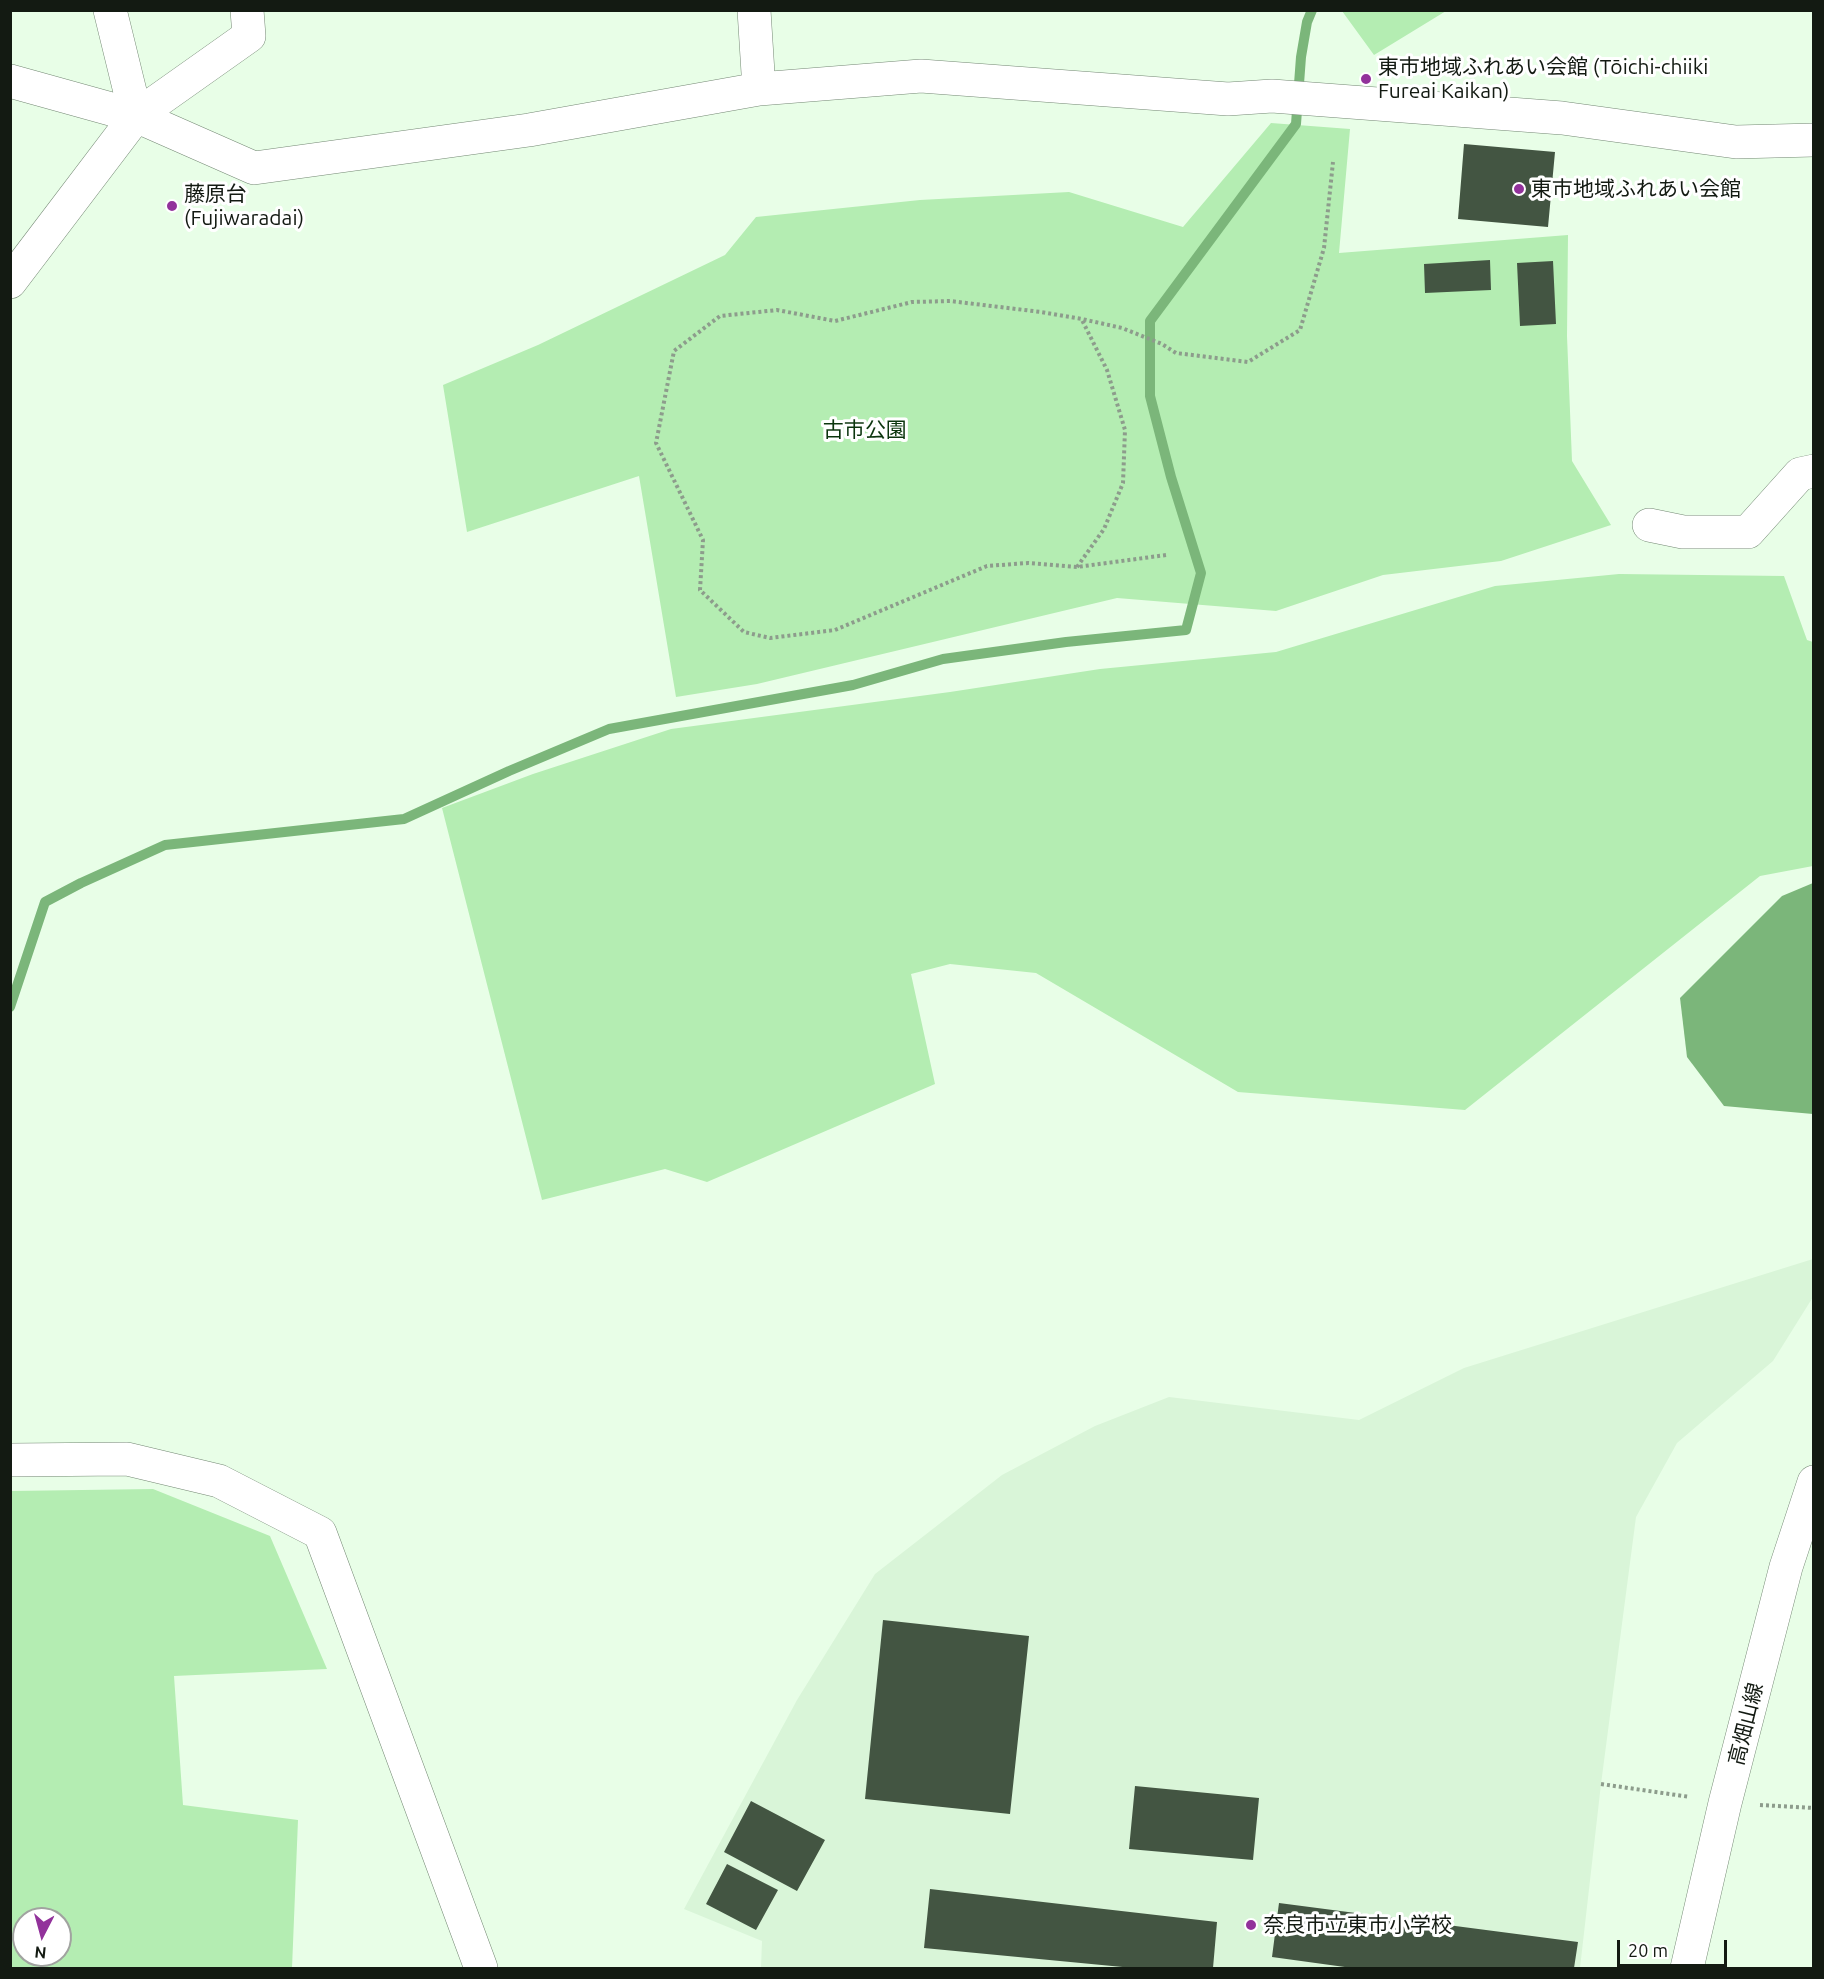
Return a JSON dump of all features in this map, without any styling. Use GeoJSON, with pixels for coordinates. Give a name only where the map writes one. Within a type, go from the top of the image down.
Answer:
{"type":"FeatureCollection","features":[{"type":"Feature","properties":{"kind":"street"},"geometry":{"type":"LineString","coordinates":[[110,10],[136,116]]}},
{"type":"Feature","properties":{"kind":"street"},"geometry":{"type":"LineString","coordinates":[[10,282],[136,116],[249,36],[247,10]]}},
{"type":"Feature","properties":{"kind":"street"},"geometry":{"type":"LineString","coordinates":[[754,10],[759,89]]}},
{"type":"Feature","properties":{"kind":"street"},"geometry":{"type":"LineString","coordinates":[[10,81],[136,116],[254,168],[529,130],[759,89],[921,76],[1227,99],[1272,96],[1562,118],[1736,142],[1814,140]]}},
{"type":"Feature","properties":{"kind":"street"},"geometry":{"type":"LineString","coordinates":[[1648,525],[1683,532],[1748,532],[1800,474],[1814,471]]}},
{"type":"Feature","properties":{"kind":"street"},"geometry":{"type":"LineString","coordinates":[[10,1460],[127,1459],[219,1481],[320,1533],[481,1968]]}},
{"type":"Feature","properties":{"kind":"street","name":"高畑山線"},"geometry":{"type":"LineString","coordinates":[[1687,1968],[1725,1803],[1786,1567],[1814,1482]]}},
{"type":"Feature","properties":{"kind":"path"},"geometry":{"type":"LineString","coordinates":[[1166,555],[1077,567],[1028,563],[987,566],[835,630],[770,638],[744,632],[700,590],[703,540],[656,443],[674,351],[720,316],[777,310],[835,321],[912,302],[950,301],[1082,319],[1122,328],[1162,344],[1176,353],[1248,362],[1300,330],[1324,248],[1333,162]]}},
{"type":"Feature","properties":{"kind":"path"},"geometry":{"type":"LineString","coordinates":[[1077,567],[1104,529],[1123,483],[1125,430],[1107,370],[1082,319]]}},
{"type":"Feature","properties":{"kind":"shaded area"},"geometry":{"type":"Polygon","coordinates":[[[1813,883],[1813,1114],[1724,1106],[1687,1057],[1680,998],[1782,896],[1813,883]]]}},
{"type":"Feature","properties":{"kind":"shaded area"},"geometry":{"type":"Polygon","coordinates":[[[1813,1259],[1813,1297],[1773,1361],[1677,1443],[1636,1517],[1601,1784],[1580,1968],[761,1968],[762,1941],[684,1909],[797,1700],[875,1574],[1002,1475],[1095,1426],[1169,1397],[1359,1420],[1464,1368],[1813,1259]]]}},
{"type":"Feature","properties":{"kind":"green space"},"geometry":{"type":"Polygon","coordinates":[[[1342,11],[1446,11],[1374,55],[1342,11]]]}},
{"type":"Feature","properties":{"kind":"green space","name":"古市公園"},"geometry":{"type":"Polygon","coordinates":[[[1271,123],[1350,129],[1339,253],[1568,235],[1567,336],[1572,461],[1611,525],[1501,561],[1383,575],[1276,611],[1117,598],[757,684],[676,697],[639,476],[467,532],[443,385],[538,345],[725,255],[756,217],[920,200],[1069,192],[1183,227],[1271,123]]]}},
{"type":"Feature","properties":{"kind":"green space"},"geometry":{"type":"Polygon","coordinates":[[[1619,574],[1784,576],[1807,640],[1813,642],[1813,866],[1760,876],[1465,1110],[1238,1092],[1036,973],[950,964],[911,974],[935,1084],[707,1182],[665,1169],[542,1200],[442,808],[533,774],[671,729],[950,692],[1100,669],[1276,652],[1495,586],[1619,574]]]}},
{"type":"Feature","properties":{"kind":"green space"},"geometry":{"type":"Polygon","coordinates":[[[153,1489],[270,1536],[327,1669],[174,1676],[183,1805],[298,1820],[292,1968],[11,1968],[11,1491],[153,1489]]]}},
{"type":"Feature","properties":{"kind":"building"},"geometry":{"type":"Polygon","coordinates":[[[1464,144],[1555,152],[1548,227],[1458,219],[1464,144]]]}},
{"type":"Feature","properties":{"kind":"building"},"geometry":{"type":"Polygon","coordinates":[[[1490,260],[1491,290],[1425,293],[1424,264],[1490,260]]]}},
{"type":"Feature","properties":{"kind":"building"},"geometry":{"type":"Polygon","coordinates":[[[1553,261],[1556,324],[1520,326],[1517,263],[1553,261]]]}},
{"type":"Feature","properties":{"kind":"building"},"geometry":{"type":"Polygon","coordinates":[[[883,1620],[1029,1636],[1010,1814],[865,1799],[883,1620]]]}},
{"type":"Feature","properties":{"kind":"building"},"geometry":{"type":"Polygon","coordinates":[[[1135,1786],[1259,1798],[1253,1860],[1129,1849],[1135,1786]]]}},
{"type":"Feature","properties":{"kind":"building"},"geometry":{"type":"Polygon","coordinates":[[[751,1801],[825,1840],[797,1891],[724,1852],[751,1801]]]}},
{"type":"Feature","properties":{"kind":"building"},"geometry":{"type":"Polygon","coordinates":[[[727,1864],[778,1890],[756,1930],[706,1904],[727,1864]]]}},
{"type":"Feature","properties":{"kind":"building"},"geometry":{"type":"Polygon","coordinates":[[[930,1889],[1217,1922],[1213,1968],[1133,1968],[924,1948],[930,1889]]]}},
{"type":"Feature","properties":{"kind":"building"},"geometry":{"type":"Polygon","coordinates":[[[1279,1903],[1578,1942],[1574,1968],[1352,1968],[1272,1957],[1279,1903]]]}},
{"type":"Feature","properties":{"kind":"waterway"},"geometry":{"type":"LineString","coordinates":[[10,1007],[45,902],[165,845],[404,819],[609,729],[853,685],[943,659],[1066,642],[1186,630],[1201,573],[1171,477],[1150,396],[1150,321],[1296,124],[1301,57],[1307,22],[1312,10]]}},
{"type":"Feature","properties":{"kind":"place","name":"東市地域ふれあい会館 (Tōichi-chiiki Fureai Kaikan)"},"geometry":{"type":"Point","coordinates":[1366,79]}},
{"type":"Feature","properties":{"kind":"place","name":"東市地域ふれあい会館"},"geometry":{"type":"Point","coordinates":[1519,189]}},
{"type":"Feature","properties":{"kind":"place","name":"藤原台 (Fujiwaradai)"},"geometry":{"type":"Point","coordinates":[172,206]}},
{"type":"Feature","properties":{"kind":"place","name":"奈良市立東市小学校"},"geometry":{"type":"Point","coordinates":[1251,1925]}}]}
